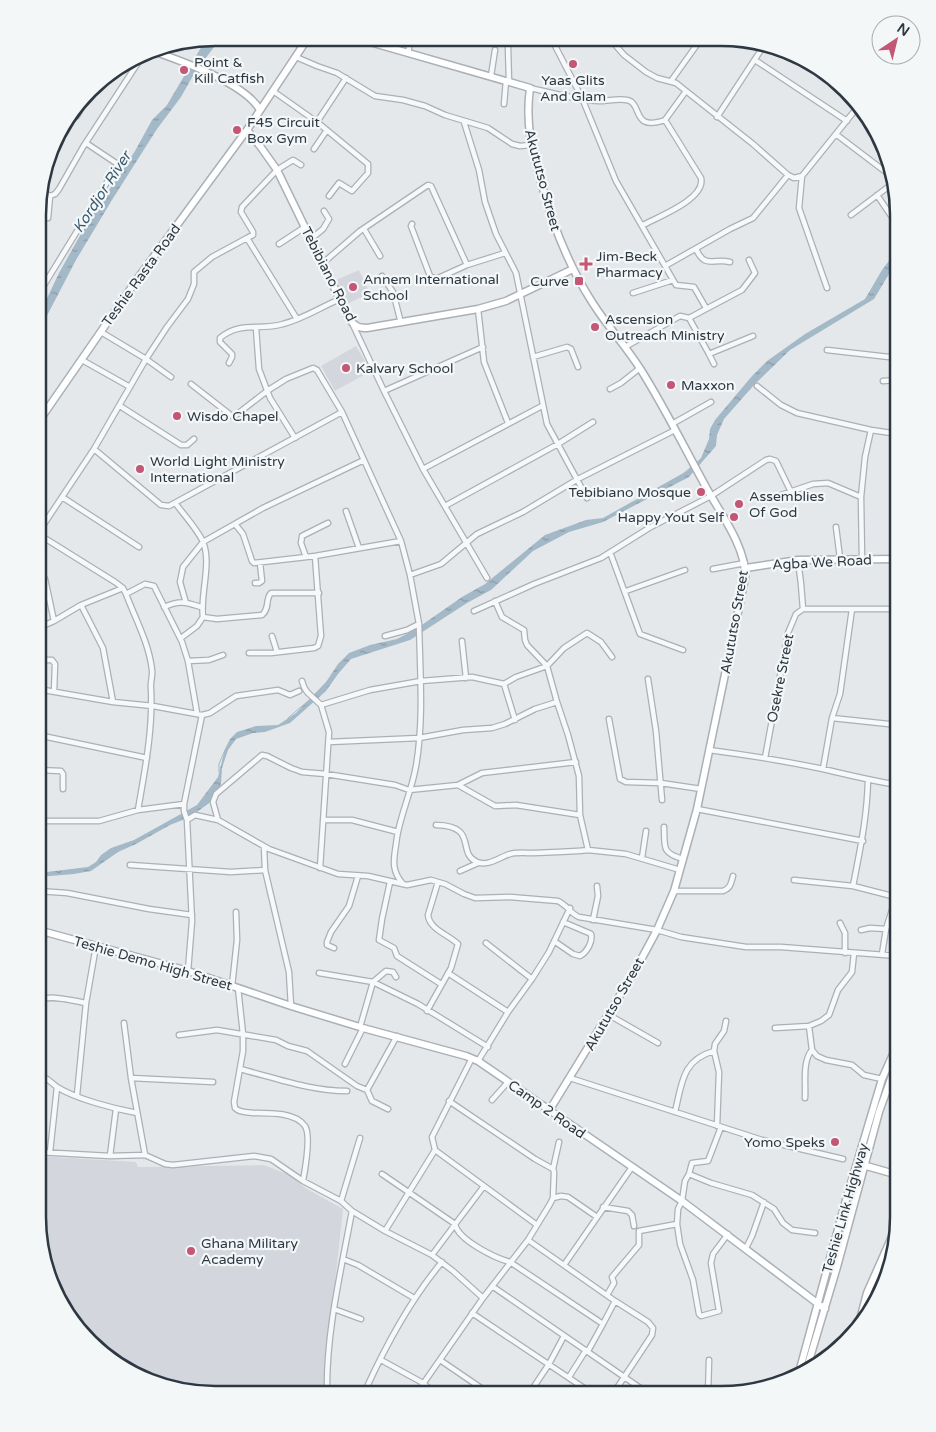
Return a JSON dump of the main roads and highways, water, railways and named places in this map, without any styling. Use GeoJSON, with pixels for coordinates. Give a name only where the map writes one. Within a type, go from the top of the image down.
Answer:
{"type":"FeatureCollection","features":[{"type":"Feature","properties":{"kind":"water"},"geometry":{"type":"Polygon","coordinates":[[[215,46],[195,72],[181,97],[157,129],[112,200],[76,260],[46,318],[46,300],[87,223],[135,151],[152,120],[167,105],[201,47],[215,46]]]}},
{"type":"Feature","properties":{"kind":"water"},"geometry":{"type":"Polygon","coordinates":[[[890,260],[890,272],[874,299],[790,350],[754,385],[724,419],[717,435],[716,446],[689,477],[603,522],[569,532],[533,551],[491,590],[467,603],[410,640],[351,659],[326,691],[290,723],[265,732],[253,733],[236,739],[228,750],[222,768],[221,784],[212,801],[190,817],[170,825],[118,852],[91,871],[46,876],[46,872],[88,867],[111,848],[134,840],[197,805],[218,777],[225,749],[230,739],[237,732],[256,726],[278,725],[296,713],[326,682],[338,664],[349,653],[370,645],[397,639],[416,629],[462,597],[485,584],[545,535],[586,520],[603,518],[687,471],[701,458],[709,439],[710,429],[715,420],[752,376],[767,361],[805,334],[865,299],[890,260]]]}},
{"type":"Feature","properties":{"kind":"waterway"},"geometry":{"type":"LineString","coordinates":[[683,474],[691,467]]}},
{"type":"Feature","properties":{"kind":"waterway"},"geometry":{"type":"LineString","coordinates":[[288,718],[308,701]]}},
{"type":"Feature","properties":{"kind":"waterway"},"geometry":{"type":"LineString","coordinates":[[219,772],[219,764],[225,750]]}},
{"type":"Feature","properties":{"kind":"place","name":"Yaas Glits And Glam"},"geometry":{"type":"Point","coordinates":[573,64]}},
{"type":"Feature","properties":{"kind":"place","name":"Point & Kill Catfish"},"geometry":{"type":"Point","coordinates":[184,70]}},
{"type":"Feature","properties":{"kind":"place","name":"F45 Circuit Box Gym"},"geometry":{"type":"Point","coordinates":[237,130]}},
{"type":"Feature","properties":{"kind":"place","name":"Jim-Beck Pharmacy"},"geometry":{"type":"Point","coordinates":[586,264]}},
{"type":"Feature","properties":{"kind":"place","name":"Curve"},"geometry":{"type":"Point","coordinates":[579,281]}},
{"type":"Feature","properties":{"kind":"place","name":"Annem International School"},"geometry":{"type":"Point","coordinates":[353,287]}},
{"type":"Feature","properties":{"kind":"place","name":"Ascension Outreach Ministry"},"geometry":{"type":"Point","coordinates":[595,327]}},
{"type":"Feature","properties":{"kind":"place","name":"Kalvary School"},"geometry":{"type":"Point","coordinates":[346,368]}},
{"type":"Feature","properties":{"kind":"place","name":"Maxxon"},"geometry":{"type":"Point","coordinates":[671,385]}},
{"type":"Feature","properties":{"kind":"place","name":"Wisdo Chapel"},"geometry":{"type":"Point","coordinates":[177,416]}},
{"type":"Feature","properties":{"kind":"place","name":"World Light Ministry International"},"geometry":{"type":"Point","coordinates":[140,469]}},
{"type":"Feature","properties":{"kind":"place","name":"Tebibiano Mosque"},"geometry":{"type":"Point","coordinates":[701,492]}},
{"type":"Feature","properties":{"kind":"place","name":"Assemblies Of God"},"geometry":{"type":"Point","coordinates":[739,504]}},
{"type":"Feature","properties":{"kind":"place","name":"Happy Yout Self"},"geometry":{"type":"Point","coordinates":[734,517]}},
{"type":"Feature","properties":{"kind":"place","name":"Yomo Speks"},"geometry":{"type":"Point","coordinates":[835,1142]}},
{"type":"Feature","properties":{"kind":"place","name":"Ghana Military Academy"},"geometry":{"type":"Point","coordinates":[191,1251]}},
{"type":"Feature","properties":{"kind":"water label","name":"Kordjor River"},"geometry":{"type":"Point","coordinates":[102,192]}}]}
